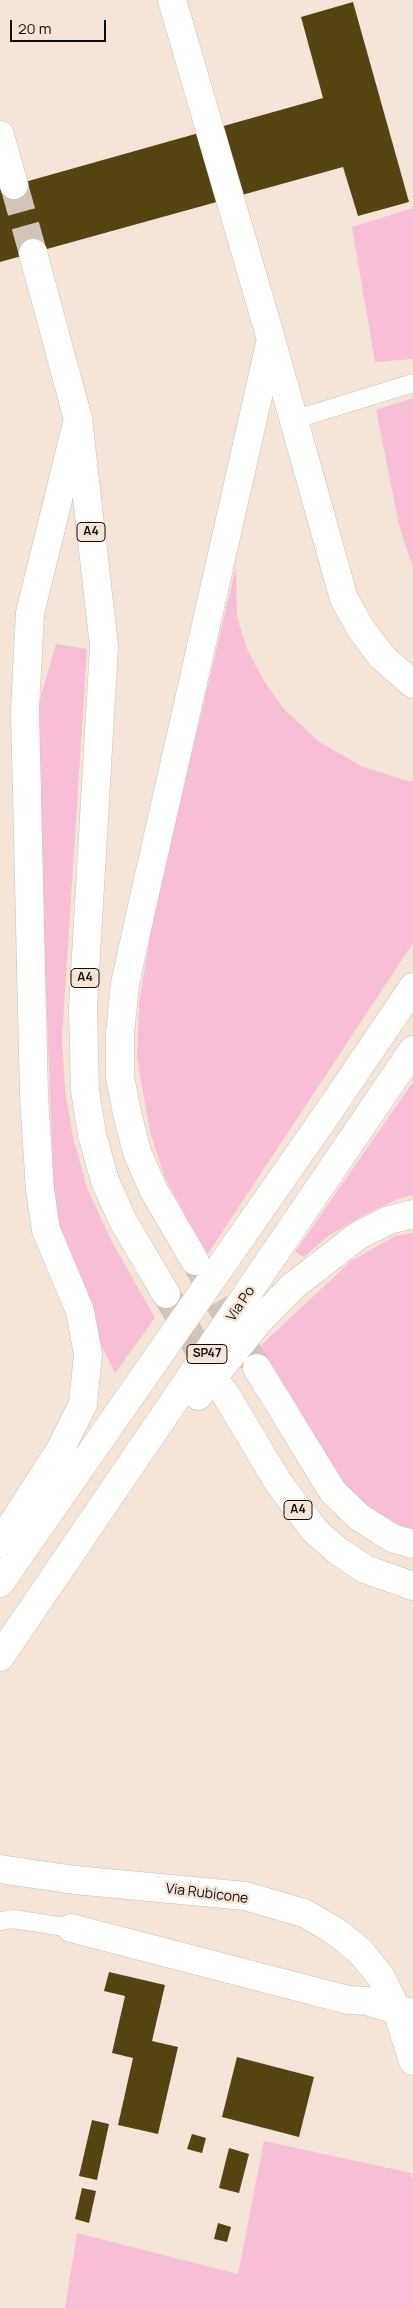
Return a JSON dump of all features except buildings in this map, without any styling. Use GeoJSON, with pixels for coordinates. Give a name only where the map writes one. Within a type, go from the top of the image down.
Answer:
{"type":"FeatureCollection","features":[{"type":"Feature","properties":{"kind":"main road"},"geometry":{"type":"LineString","coordinates":[[172,0],[271,339],[344,599],[361,629],[382,657],[413,684]]}},
{"type":"Feature","properties":{"kind":"main road"},"geometry":{"type":"LineString","coordinates":[[0,135],[14,185]]}},
{"type":"Feature","properties":{"kind":"main road","name":"A4"},"geometry":{"type":"LineString","coordinates":[[33,253],[78,419],[104,646],[83,1007],[85,1090],[92,1135],[105,1181],[123,1221],[166,1294]]}},
{"type":"Feature","properties":{"kind":"main road"},"geometry":{"type":"LineString","coordinates":[[195,1261],[152,1189],[137,1152],[126,1113],[120,1077],[120,1034],[125,984],[138,924],[271,339]]}},
{"type":"Feature","properties":{"kind":"main road"},"geometry":{"type":"LineString","coordinates":[[0,1543],[60,1450],[83,1404],[88,1354],[80,1311],[46,1230],[40,1190],[34,1097],[25,709],[30,614],[78,419]]}},
{"type":"Feature","properties":{"kind":"main road","name":"SP47"},"geometry":{"type":"LineString","coordinates":[[0,1582],[310,1139],[413,987]]}},
{"type":"Feature","properties":{"kind":"main road","name":"Via Po"},"geometry":{"type":"LineString","coordinates":[[0,1657],[413,1050]]}},
{"type":"Feature","properties":{"kind":"main road"},"geometry":{"type":"LineString","coordinates":[[141,1451],[167,1431],[259,1320],[293,1286],[359,1235],[389,1220],[413,1214]]}},
{"type":"Feature","properties":{"kind":"main road"},"geometry":{"type":"LineString","coordinates":[[257,1368],[333,1492],[359,1518],[392,1538],[413,1544]]}},
{"type":"Feature","properties":{"kind":"main road","name":"A4"},"geometry":{"type":"LineString","coordinates":[[223,1390],[278,1482],[315,1531],[338,1551],[365,1568],[413,1586]]}},
{"type":"Feature","properties":{"kind":"main road","name":"Via Rubicone"},"geometry":{"type":"LineString","coordinates":[[0,1869],[75,1880],[245,1896],[304,1913],[335,1931],[360,1951],[381,1977],[405,2011],[413,2061]]}},
{"type":"Feature","properties":{"kind":"main road"},"geometry":{"type":"LineString","coordinates":[[71,1928],[348,2000],[367,2001],[405,2011]]}},
{"type":"Feature","properties":{"kind":"lane"},"geometry":{"type":"LineString","coordinates":[[293,420],[413,383]]}},
{"type":"Feature","properties":{"kind":"lane"},"geometry":{"type":"LineString","coordinates":[[0,1921],[13,1919],[71,1928]]}},
{"type":"Feature","properties":{"kind":"shaded area"},"geometry":{"type":"Polygon","coordinates":[[[413,208],[413,359],[375,362],[352,227],[413,208]]]}},
{"type":"Feature","properties":{"kind":"shaded area"},"geometry":{"type":"Polygon","coordinates":[[[413,398],[413,568],[399,525],[376,410],[413,398]]]}},
{"type":"Feature","properties":{"kind":"shaded area"},"geometry":{"type":"Polygon","coordinates":[[[236,567],[237,617],[247,649],[264,681],[283,708],[318,741],[361,766],[404,780],[413,781],[413,943],[207,1255],[165,1178],[150,1132],[137,1058],[139,1002],[155,909],[236,567]]]}},
{"type":"Feature","properties":{"kind":"shaded area"},"geometry":{"type":"Polygon","coordinates":[[[56,644],[87,649],[62,1038],[65,1090],[73,1137],[87,1188],[111,1240],[155,1318],[115,1373],[99,1341],[58,1230],[54,1193],[35,716],[56,644]]]}},
{"type":"Feature","properties":{"kind":"shaded area"},"geometry":{"type":"Polygon","coordinates":[[[413,1082],[413,1195],[398,1199],[366,1214],[328,1236],[304,1257],[295,1252],[413,1082]]]}},
{"type":"Feature","properties":{"kind":"shaded area"},"geometry":{"type":"Polygon","coordinates":[[[413,1233],[413,1529],[403,1527],[367,1506],[342,1483],[258,1348],[351,1261],[395,1236],[413,1233]]]}},
{"type":"Feature","properties":{"kind":"shaded area"},"geometry":{"type":"Polygon","coordinates":[[[264,2141],[411,2173],[413,2181],[413,2308],[65,2308],[77,2233],[238,2274],[264,2141]]]}},
{"type":"Feature","properties":{"kind":"tunnel"},"geometry":{"type":"LineString","coordinates":[[14,185],[33,253]]}},
{"type":"Feature","properties":{"kind":"tunnel"},"geometry":{"type":"LineString","coordinates":[[197,1265],[257,1368]]}},
{"type":"Feature","properties":{"kind":"tunnel"},"geometry":{"type":"LineString","coordinates":[[166,1294],[215,1377]]}}]}
